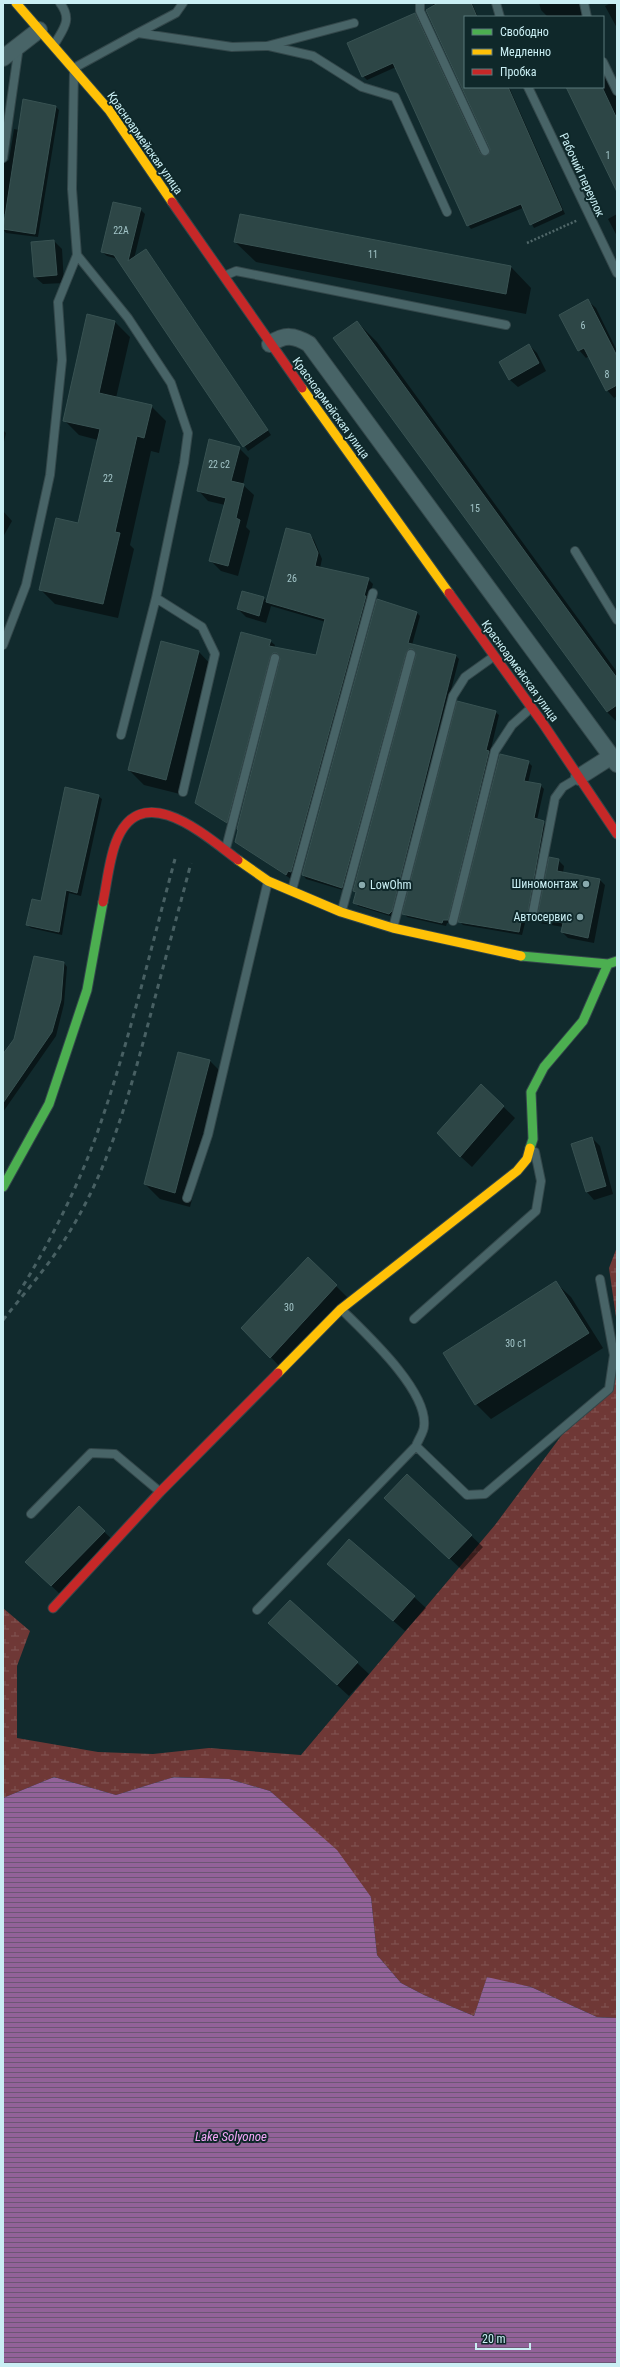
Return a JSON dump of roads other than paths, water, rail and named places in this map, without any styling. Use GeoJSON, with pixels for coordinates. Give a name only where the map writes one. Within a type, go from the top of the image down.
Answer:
{"type":"FeatureCollection","features":[{"type":"Feature","properties":{"kind":"street","name":"Красноармейская улица"},"geometry":{"type":"LineString","coordinates":[[16,3],[109,110],[270,344],[495,656],[617,834]]}},
{"type":"Feature","properties":{"kind":"street"},"geometry":{"type":"LineString","coordinates":[[3,58],[39,30]]}},
{"type":"Feature","properties":{"kind":"street"},"geometry":{"type":"LineString","coordinates":[[270,344],[280,337],[296,336],[309,344],[615,757],[579,777]]}},
{"type":"Feature","properties":{"kind":"street"},"geometry":{"type":"LineString","coordinates":[[3,1186],[49,1104],[88,990],[98,928],[116,842],[127,822],[138,815],[151,812],[166,814],[184,820],[226,848],[268,881],[341,912],[393,928],[521,956],[608,964],[617,961]]}},
{"type":"Feature","properties":{"kind":"street"},"geometry":{"type":"LineString","coordinates":[[53,1608],[160,1492],[341,1309],[517,1172],[527,1160],[533,1139],[531,1092],[544,1067],[583,1021],[608,964]]}},
{"type":"Feature","properties":{"kind":"lane"},"geometry":{"type":"LineString","coordinates":[[54,46],[67,18],[66,10],[60,3]]}},
{"type":"Feature","properties":{"kind":"lane"},"geometry":{"type":"LineString","coordinates":[[3,646],[26,585],[50,475],[62,360],[58,302],[77,255],[72,189],[74,68],[176,12],[183,3]]}},
{"type":"Feature","properties":{"kind":"lane"},"geometry":{"type":"LineString","coordinates":[[420,3],[420,11],[485,152]]}},
{"type":"Feature","properties":{"kind":"lane"},"geometry":{"type":"LineString","coordinates":[[496,3],[500,16]]}},
{"type":"Feature","properties":{"kind":"lane"},"geometry":{"type":"LineString","coordinates":[[584,3],[587,16]]}},
{"type":"Feature","properties":{"kind":"lane"},"geometry":{"type":"LineString","coordinates":[[138,33],[232,47],[267,46],[354,23]]}},
{"type":"Feature","properties":{"kind":"lane"},"geometry":{"type":"LineString","coordinates":[[3,158],[19,45]]}},
{"type":"Feature","properties":{"kind":"lane"},"geometry":{"type":"LineString","coordinates":[[267,46],[313,56],[362,87],[395,97],[447,212]]}},
{"type":"Feature","properties":{"kind":"lane"},"geometry":{"type":"LineString","coordinates":[[604,64],[617,91]]}},
{"type":"Feature","properties":{"kind":"lane","name":"Рабочий переулок"},"geometry":{"type":"LineString","coordinates":[[528,88],[588,216],[617,273]]}},
{"type":"Feature","properties":{"kind":"lane"},"geometry":{"type":"LineString","coordinates":[[77,255],[128,318],[171,383],[188,433],[184,463],[156,598],[121,735]]}},
{"type":"Feature","properties":{"kind":"lane"},"geometry":{"type":"LineString","coordinates":[[223,276],[236,271],[506,325]]}},
{"type":"Feature","properties":{"kind":"lane"},"geometry":{"type":"LineString","coordinates":[[575,551],[617,620]]}},
{"type":"Feature","properties":{"kind":"lane"},"geometry":{"type":"LineString","coordinates":[[292,891],[373,594]]}},
{"type":"Feature","properties":{"kind":"lane"},"geometry":{"type":"LineString","coordinates":[[156,598],[202,627],[215,654],[183,792]]}},
{"type":"Feature","properties":{"kind":"lane"},"geometry":{"type":"LineString","coordinates":[[341,912],[411,654]]}},
{"type":"Feature","properties":{"kind":"lane"},"geometry":{"type":"LineString","coordinates":[[393,928],[453,696],[465,677],[495,656]]}},
{"type":"Feature","properties":{"kind":"lane"},"geometry":{"type":"LineString","coordinates":[[226,848],[275,658]]}},
{"type":"Feature","properties":{"kind":"lane"},"geometry":{"type":"LineString","coordinates":[[453,921],[495,751],[512,725],[531,707]]}},
{"type":"Feature","properties":{"kind":"lane"},"geometry":{"type":"LineString","coordinates":[[533,912],[555,798],[563,787],[579,777]]}},
{"type":"Feature","properties":{"kind":"lane"},"geometry":{"type":"LineString","coordinates":[[187,1198],[208,1135],[268,881]]}},
{"type":"Feature","properties":{"kind":"lane"},"geometry":{"type":"LineString","coordinates":[[414,1320],[536,1211],[541,1181],[533,1139]]}},
{"type":"Feature","properties":{"kind":"lane"},"geometry":{"type":"LineString","coordinates":[[416,1446],[466,1495],[485,1494],[609,1388],[614,1355],[600,1279]]}},
{"type":"Feature","properties":{"kind":"lane"},"geometry":{"type":"LineString","coordinates":[[258,1610],[416,1446],[424,1426],[420,1402],[385,1352],[341,1309]]}},
{"type":"Feature","properties":{"kind":"lane"},"geometry":{"type":"LineString","coordinates":[[31,1514],[91,1453],[115,1454],[160,1492]]}},
{"type":"Feature","properties":{"kind":"water","name":"Lake Solyonoe"},"geometry":{"type":"Polygon","coordinates":[[[54,1777],[116,1795],[174,1777],[229,1779],[270,1791],[337,1850],[371,1897],[377,1955],[401,1983],[424,1995],[474,2016],[487,1977],[531,1987],[597,2017],[617,2018],[617,2364],[3,2364],[3,1798],[54,1777]]]}},
{"type":"Feature","properties":{"kind":"railway"},"geometry":{"type":"LineString","coordinates":[[18,1294],[64,1211],[100,1125],[131,1026],[175,859]]}},
{"type":"Feature","properties":{"kind":"railway"},"geometry":{"type":"LineString","coordinates":[[3,1320],[63,1243],[97,1179],[118,1125],[136,1069],[191,863]]}},
{"type":"Feature","properties":{"kind":"place","name":"Шиномонтаж"},"geometry":{"type":"Point","coordinates":[586,884]}},
{"type":"Feature","properties":{"kind":"place","name":"LowOhm"},"geometry":{"type":"Point","coordinates":[362,885]}},
{"type":"Feature","properties":{"kind":"place","name":"Автосервис"},"geometry":{"type":"Point","coordinates":[580,917]}}]}
